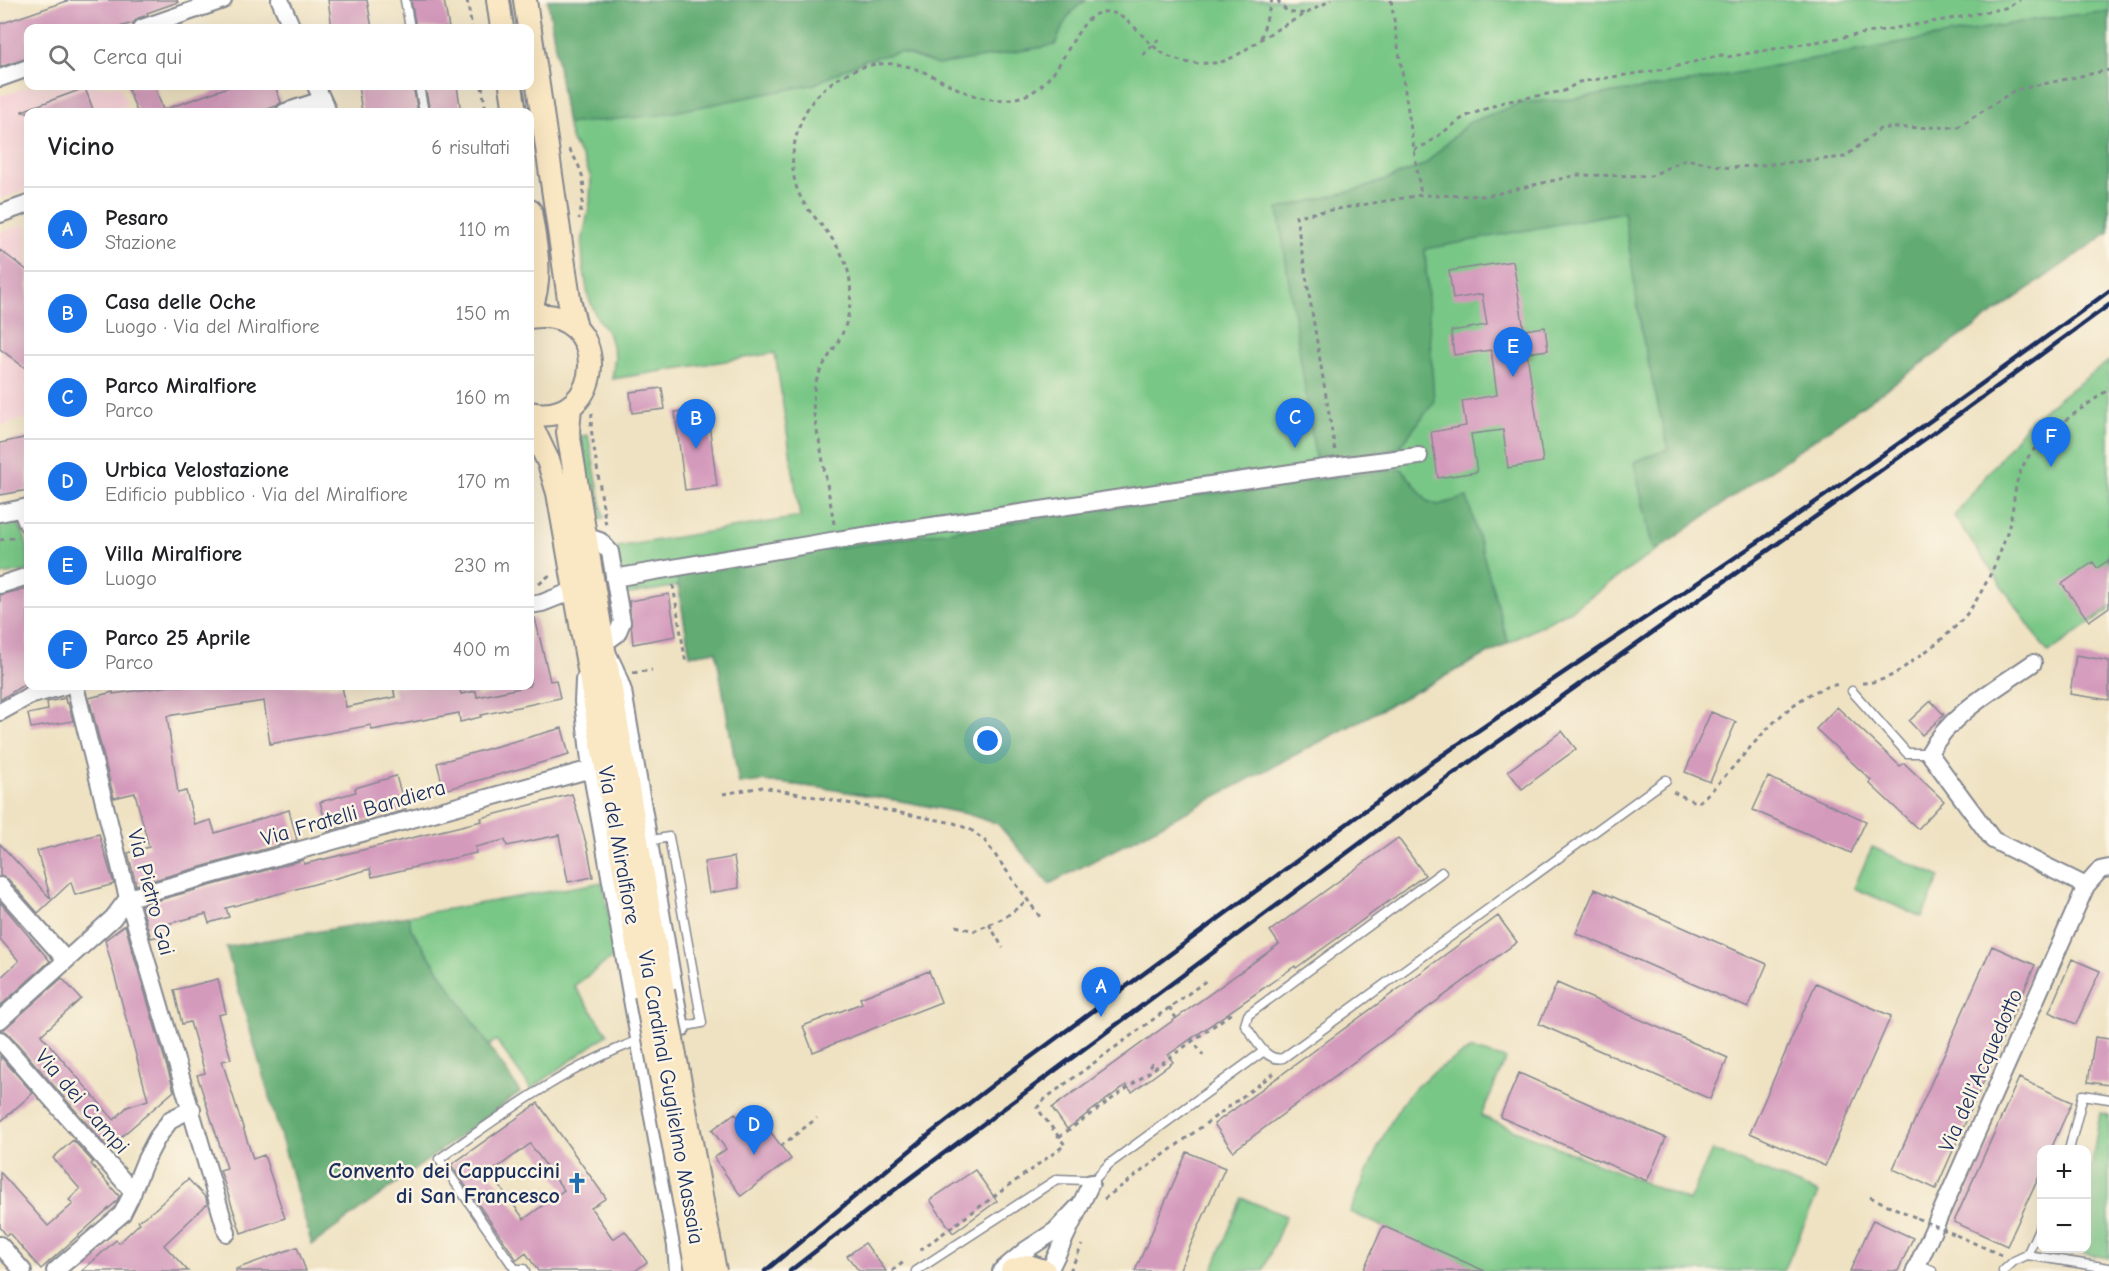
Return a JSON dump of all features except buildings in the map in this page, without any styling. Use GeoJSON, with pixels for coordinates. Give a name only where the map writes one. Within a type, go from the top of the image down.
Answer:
{"type":"FeatureCollection","features":[{"type":"Feature","properties":{"kind":"main road"},"geometry":{"type":"LineString","coordinates":[[498,0],[501,24]]}},
{"type":"Feature","properties":{"kind":"main road"},"geometry":{"type":"LineString","coordinates":[[525,0],[528,24]]}},
{"type":"Feature","properties":{"kind":"main road"},"geometry":{"type":"LineString","coordinates":[[534,62],[576,328]]}},
{"type":"Feature","properties":{"kind":"main road"},"geometry":{"type":"LineString","coordinates":[[511,90],[514,108]]}},
{"type":"Feature","properties":{"kind":"main road"},"geometry":{"type":"LineString","coordinates":[[534,238],[539,272],[534,299]]}},
{"type":"Feature","properties":{"kind":"main road"},"geometry":{"type":"LineString","coordinates":[[534,316],[552,316],[576,328],[585,340],[590,354],[591,369],[584,389],[570,406],[556,413],[534,414]]}},
{"type":"Feature","properties":{"kind":"main road","name":"Via del Miralfiore"},"geometry":{"type":"LineString","coordinates":[[570,406],[568,432],[585,536],[594,645],[655,993],[697,1271]]}},
{"type":"Feature","properties":{"kind":"main road","name":"Via del Miralfiore"},"geometry":{"type":"LineString","coordinates":[[534,431],[549,463],[558,493],[575,590],[594,645]]}},
{"type":"Feature","properties":{"kind":"main road","name":"Via del Miralfiore"},"geometry":{"type":"LineString","coordinates":[[655,993],[715,1271]]}},
{"type":"Feature","properties":{"kind":"main road"},"geometry":{"type":"LineString","coordinates":[[1012,1271],[1028,1266],[1044,1271]]}},
{"type":"Feature","properties":{"kind":"street"},"geometry":{"type":"LineString","coordinates":[[154,24],[223,0]]}},
{"type":"Feature","properties":{"kind":"street"},"geometry":{"type":"LineString","coordinates":[[280,0],[290,24]]}},
{"type":"Feature","properties":{"kind":"street"},"geometry":{"type":"LineString","coordinates":[[0,78],[24,69]]}},
{"type":"Feature","properties":{"kind":"street"},"geometry":{"type":"LineString","coordinates":[[296,108],[322,99]]}},
{"type":"Feature","properties":{"kind":"street"},"geometry":{"type":"LineString","coordinates":[[0,214],[24,205]]}},
{"type":"Feature","properties":{"kind":"street"},"geometry":{"type":"LineString","coordinates":[[614,578],[837,540],[1419,456]]}},
{"type":"Feature","properties":{"kind":"street"},"geometry":{"type":"LineString","coordinates":[[0,513],[24,508]]}},
{"type":"Feature","properties":{"kind":"street"},"geometry":{"type":"LineString","coordinates":[[585,536],[600,541],[610,552],[622,622],[617,634],[594,645]]}},
{"type":"Feature","properties":{"kind":"street"},"geometry":{"type":"LineString","coordinates":[[0,585],[24,577]]}},
{"type":"Feature","properties":{"kind":"street"},"geometry":{"type":"LineString","coordinates":[[534,604],[575,590]]}},
{"type":"Feature","properties":{"kind":"street","name":"Via Cardinal Guglielmo Massaia"},"geometry":{"type":"LineString","coordinates":[[594,645],[583,702],[591,769],[676,1246],[678,1271]]}},
{"type":"Feature","properties":{"kind":"street","name":"Via del Miralfiore"},"geometry":{"type":"LineString","coordinates":[[594,645],[615,669],[623,691],[687,1065],[716,1218],[676,1246]]}},
{"type":"Feature","properties":{"kind":"street"},"geometry":{"type":"LineString","coordinates":[[2033,663],[1958,717],[1938,736],[1929,753],[1993,840],[2086,886]]}},
{"type":"Feature","properties":{"kind":"street"},"geometry":{"type":"LineString","coordinates":[[0,712],[29,696],[50,690]]}},
{"type":"Feature","properties":{"kind":"street","name":"Via Pietro Gai"},"geometry":{"type":"LineString","coordinates":[[76,690],[128,898],[227,1233]]}},
{"type":"Feature","properties":{"kind":"street","name":"Via Fratelli Bandiera"},"geometry":{"type":"LineString","coordinates":[[128,898],[591,769]]}},
{"type":"Feature","properties":{"kind":"street","name":"Via dell'Acquedotto"},"geometry":{"type":"LineString","coordinates":[[1922,1269],[2086,886],[2100,870],[2109,868]]}},
{"type":"Feature","properties":{"kind":"street"},"geometry":{"type":"LineString","coordinates":[[0,886],[66,960]]}},
{"type":"Feature","properties":{"kind":"street"},"geometry":{"type":"LineString","coordinates":[[0,1020],[113,918],[128,898]]}},
{"type":"Feature","properties":{"kind":"street"},"geometry":{"type":"LineString","coordinates":[[681,1027],[667,1032],[641,1048],[653,1067],[663,1072],[674,1072],[687,1065]]}},
{"type":"Feature","properties":{"kind":"street","name":"Via dei Campi"},"geometry":{"type":"LineString","coordinates":[[0,1040],[133,1192]]}},
{"type":"Feature","properties":{"kind":"street"},"geometry":{"type":"LineString","coordinates":[[55,1271],[122,1214],[157,1138],[171,1119],[192,1109]]}},
{"type":"Feature","properties":{"kind":"street"},"geometry":{"type":"LineString","coordinates":[[1049,1271],[1091,1183]]}},
{"type":"Feature","properties":{"kind":"street"},"geometry":{"type":"LineString","coordinates":[[1001,1271],[1055,1231],[1078,1207]]}},
{"type":"Feature","properties":{"kind":"street"},"geometry":{"type":"LineString","coordinates":[[0,1245],[23,1271]]}},
{"type":"Feature","properties":{"kind":"lane"},"geometry":{"type":"LineString","coordinates":[[405,0],[409,24]]}},
{"type":"Feature","properties":{"kind":"lane"},"geometry":{"type":"LineString","coordinates":[[420,90],[423,108]]}},
{"type":"Feature","properties":{"kind":"lane"},"geometry":{"type":"LineString","coordinates":[[1855,687],[1907,753],[1929,753]]}},
{"type":"Feature","properties":{"kind":"lane"},"geometry":{"type":"LineString","coordinates":[[1442,872],[1248,1015],[1245,1025],[1268,1057],[1275,1060],[1283,1058],[1666,780]]}},
{"type":"Feature","properties":{"kind":"lane"},"geometry":{"type":"LineString","coordinates":[[648,841],[669,837],[702,1023],[681,1027]]}},
{"type":"Feature","properties":{"kind":"lane"},"geometry":{"type":"LineString","coordinates":[[525,1271],[515,1269],[439,1159],[528,1096],[614,1049],[641,1048]]}},
{"type":"Feature","properties":{"kind":"lane"},"geometry":{"type":"LineString","coordinates":[[916,1271],[1057,1179],[1086,1180],[1091,1183],[1109,1164],[1264,1051]]}},
{"type":"Feature","properties":{"kind":"lane"},"geometry":{"type":"LineString","coordinates":[[2070,1145],[2083,1095],[2109,1099]]}},
{"type":"Feature","properties":{"kind":"lane"},"geometry":{"type":"LineString","coordinates":[[2027,1255],[2037,1233]]}},
{"type":"Feature","properties":{"kind":"lane"},"geometry":{"type":"LineString","coordinates":[[2003,1271],[2014,1261],[2027,1255],[2109,1268]]}},
{"type":"Feature","properties":{"kind":"path"},"geometry":{"type":"LineString","coordinates":[[467,0],[471,24]]}},
{"type":"Feature","properties":{"kind":"path"},"geometry":{"type":"LineString","coordinates":[[1260,40],[1272,0]]}},
{"type":"Feature","properties":{"kind":"path"},"geometry":{"type":"LineString","coordinates":[[1278,0],[1284,10],[1293,14],[1307,14]]}},
{"type":"Feature","properties":{"kind":"path"},"geometry":{"type":"LineString","coordinates":[[837,540],[813,406],[815,385],[823,364],[842,335],[850,308],[850,281],[843,255],[828,232],[806,206],[795,182],[792,155],[797,129],[809,107],[825,87],[845,74],[866,66],[889,63],[911,66],[972,95],[995,100],[1022,97],[1043,85],[1059,68],[1087,19],[1101,12],[1116,13],[1168,58],[1192,64],[1222,62],[1245,51],[1260,40],[1331,0]]}},
{"type":"Feature","properties":{"kind":"path"},"geometry":{"type":"LineString","coordinates":[[1391,0],[1422,195]]}},
{"type":"Feature","properties":{"kind":"path"},"geometry":{"type":"LineString","coordinates":[[1414,150],[1464,117],[1504,102],[1564,91],[1579,82],[1666,69],[1721,56],[1727,57],[1955,18],[2005,8],[2020,0]]}},
{"type":"Feature","properties":{"kind":"path"},"geometry":{"type":"LineString","coordinates":[[1143,55],[1161,37]]}},
{"type":"Feature","properties":{"kind":"path"},"geometry":{"type":"LineString","coordinates":[[1338,466],[1296,216],[1422,195],[1487,196],[1577,175],[1651,176],[1686,159],[1730,168],[1845,157],[1881,128],[1958,127],[2015,90],[2109,70]]}},
{"type":"Feature","properties":{"kind":"path"},"geometry":{"type":"LineString","coordinates":[[483,90],[485,108]]}},
{"type":"Feature","properties":{"kind":"path"},"geometry":{"type":"LineString","coordinates":[[1855,687],[1886,680],[1944,638],[1966,615],[1978,597],[2001,547],[2009,526],[2019,477],[2024,464],[2036,447],[2055,430],[2109,389]]}},
{"type":"Feature","properties":{"kind":"path"},"geometry":{"type":"LineString","coordinates":[[670,569],[686,664]]}},
{"type":"Feature","properties":{"kind":"path"},"geometry":{"type":"LineString","coordinates":[[631,673],[652,670]]}},
{"type":"Feature","properties":{"kind":"path"},"geometry":{"type":"LineString","coordinates":[[1692,801],[1701,801],[1717,787],[1749,748],[1811,693],[1829,686],[1845,684]]}},
{"type":"Feature","properties":{"kind":"path"},"geometry":{"type":"LineString","coordinates":[[723,794],[762,787],[954,823],[971,830],[985,841],[1040,918]]}},
{"type":"Feature","properties":{"kind":"path"},"geometry":{"type":"LineString","coordinates":[[956,926],[974,931],[1004,918],[1028,900]]}},
{"type":"Feature","properties":{"kind":"path"},"geometry":{"type":"LineString","coordinates":[[989,924],[1003,948]]}},
{"type":"Feature","properties":{"kind":"path"},"geometry":{"type":"LineString","coordinates":[[892,1271],[1065,1145],[1036,1108],[1128,1036],[1207,980]]}},
{"type":"Feature","properties":{"kind":"path"},"geometry":{"type":"LineString","coordinates":[[1169,1007],[1176,1017]]}},
{"type":"Feature","properties":{"kind":"path"},"geometry":{"type":"LineString","coordinates":[[1059,1137],[1191,1039],[1233,1012]]}},
{"type":"Feature","properties":{"kind":"path"},"geometry":{"type":"LineString","coordinates":[[1191,1039],[1203,1055]]}},
{"type":"Feature","properties":{"kind":"path"},"geometry":{"type":"LineString","coordinates":[[1149,1067],[1152,1064],[1154,1068]]}},
{"type":"Feature","properties":{"kind":"path"},"geometry":{"type":"LineString","coordinates":[[1100,1207],[1105,1196],[1279,1070]]}},
{"type":"Feature","properties":{"kind":"path"},"geometry":{"type":"LineString","coordinates":[[781,1146],[817,1118]]}},
{"type":"Feature","properties":{"kind":"path"},"geometry":{"type":"LineString","coordinates":[[1870,1197],[1990,1250]]}},
{"type":"Feature","properties":{"kind":"path"},"geometry":{"type":"LineString","coordinates":[[1070,1271],[1085,1239]]}},
{"type":"Feature","properties":{"kind":"shaded area"},"geometry":{"type":"Polygon","coordinates":[[[24,88],[24,90],[121,90],[127,105],[119,108],[24,108],[24,190],[0,199],[0,96],[24,88]]]}},
{"type":"Feature","properties":{"kind":"shaded area"},"geometry":{"type":"Polygon","coordinates":[[[24,224],[24,418],[0,427],[0,233],[24,224]]]}},
{"type":"Feature","properties":{"kind":"green space"},"geometry":{"type":"Polygon","coordinates":[[[548,0],[2109,0],[2109,232],[1571,610],[1049,884],[998,824],[967,814],[830,789],[762,781],[739,784],[716,651],[690,655],[678,586],[624,595],[616,547],[800,517],[775,353],[612,379],[615,356],[609,335],[596,316],[588,296],[583,264],[582,243],[590,202],[591,178],[584,160],[572,141],[567,124],[548,0]]]}},
{"type":"Feature","properties":{"kind":"green space"},"geometry":{"type":"Polygon","coordinates":[[[548,0],[1087,0],[1070,14],[1055,45],[938,65],[900,52],[864,60],[815,84],[659,115],[567,124],[548,0]]]}},
{"type":"Feature","properties":{"kind":"green space"},"geometry":{"type":"Polygon","coordinates":[[[2109,11],[2109,232],[1657,550],[1652,546],[1634,462],[1668,449],[1642,335],[1624,212],[1425,249],[1434,402],[1399,448],[1316,462],[1278,209],[1364,188],[1424,165],[1468,123],[1521,103],[1572,99],[1696,81],[2038,19],[2109,11]]]}},
{"type":"Feature","properties":{"kind":"green space"},"geometry":{"type":"Polygon","coordinates":[[[2109,361],[2109,610],[2048,653],[1954,516],[2031,419],[2109,361]]]}},
{"type":"Feature","properties":{"kind":"green space"},"geometry":{"type":"Polygon","coordinates":[[[588,435],[604,518],[590,521],[575,437],[588,435]]]}},
{"type":"Feature","properties":{"kind":"green space"},"geometry":{"type":"Polygon","coordinates":[[[1402,469],[1427,501],[1438,505],[1467,497],[1508,643],[1049,884],[998,824],[967,814],[830,789],[762,781],[739,784],[716,651],[690,655],[676,571],[1199,495],[1402,469]]]}},
{"type":"Feature","properties":{"kind":"green space"},"geometry":{"type":"Polygon","coordinates":[[[13,521],[22,530],[24,534],[24,572],[0,575],[0,524],[13,521]]]}},
{"type":"Feature","properties":{"kind":"green space"},"geometry":{"type":"Polygon","coordinates":[[[1872,847],[1940,877],[1922,917],[1854,888],[1872,847]]]}},
{"type":"Feature","properties":{"kind":"green space"},"geometry":{"type":"Polygon","coordinates":[[[603,882],[616,955],[574,986],[608,1034],[531,1089],[496,1040],[489,1046],[411,929],[408,916],[603,882]]]}},
{"type":"Feature","properties":{"kind":"green space"},"geometry":{"type":"Polygon","coordinates":[[[408,916],[411,929],[520,1092],[312,1245],[226,947],[408,916]]]}},
{"type":"Feature","properties":{"kind":"green space"},"geometry":{"type":"Polygon","coordinates":[[[1471,1049],[1506,1059],[1481,1116],[1689,1201],[1712,1150],[1818,1193],[1784,1271],[1483,1271],[1350,1212],[1386,1130],[1404,1101],[1427,1077],[1471,1049]]]}},
{"type":"Feature","properties":{"kind":"green space"},"geometry":{"type":"Polygon","coordinates":[[[2100,1113],[2109,1115],[2109,1258],[2082,1253],[2091,1253],[2091,1168],[2100,1113]]]}},
{"type":"Feature","properties":{"kind":"green space"},"geometry":{"type":"Polygon","coordinates":[[[1242,1198],[1286,1216],[1263,1271],[1212,1271],[1242,1198]]]}},
{"type":"Feature","properties":{"kind":"railway"},"geometry":{"type":"LineString","coordinates":[[765,1271],[931,1133],[994,1084],[1386,795],[1835,488],[1973,391],[2109,291]]}},
{"type":"Feature","properties":{"kind":"railway"},"geometry":{"type":"LineString","coordinates":[[790,1271],[885,1197],[1457,771],[1932,434],[2109,305]]}},
{"type":"Feature","properties":{"kind":"place","name":"Villa Miralfiore"},"geometry":{"type":"Point","coordinates":[1513,377]}},
{"type":"Feature","properties":{"kind":"place","name":"Parco Miralfiore"},"geometry":{"type":"Point","coordinates":[1295,448]}},
{"type":"Feature","properties":{"kind":"place","name":"Casa delle Oche"},"geometry":{"type":"Point","coordinates":[696,449]}},
{"type":"Feature","properties":{"kind":"place","name":"Parco 25 Aprile"},"geometry":{"type":"Point","coordinates":[2051,467]}},
{"type":"Feature","properties":{"kind":"place","name":"Pesaro"},"geometry":{"type":"Point","coordinates":[1101,1017]}},
{"type":"Feature","properties":{"kind":"place","name":"Urbica Velostazione"},"geometry":{"type":"Point","coordinates":[754,1155]}},
{"type":"Feature","properties":{"kind":"place","name":"Convento dei Cappuccini di San Francesco"},"geometry":{"type":"Point","coordinates":[577,1183]}}]}
